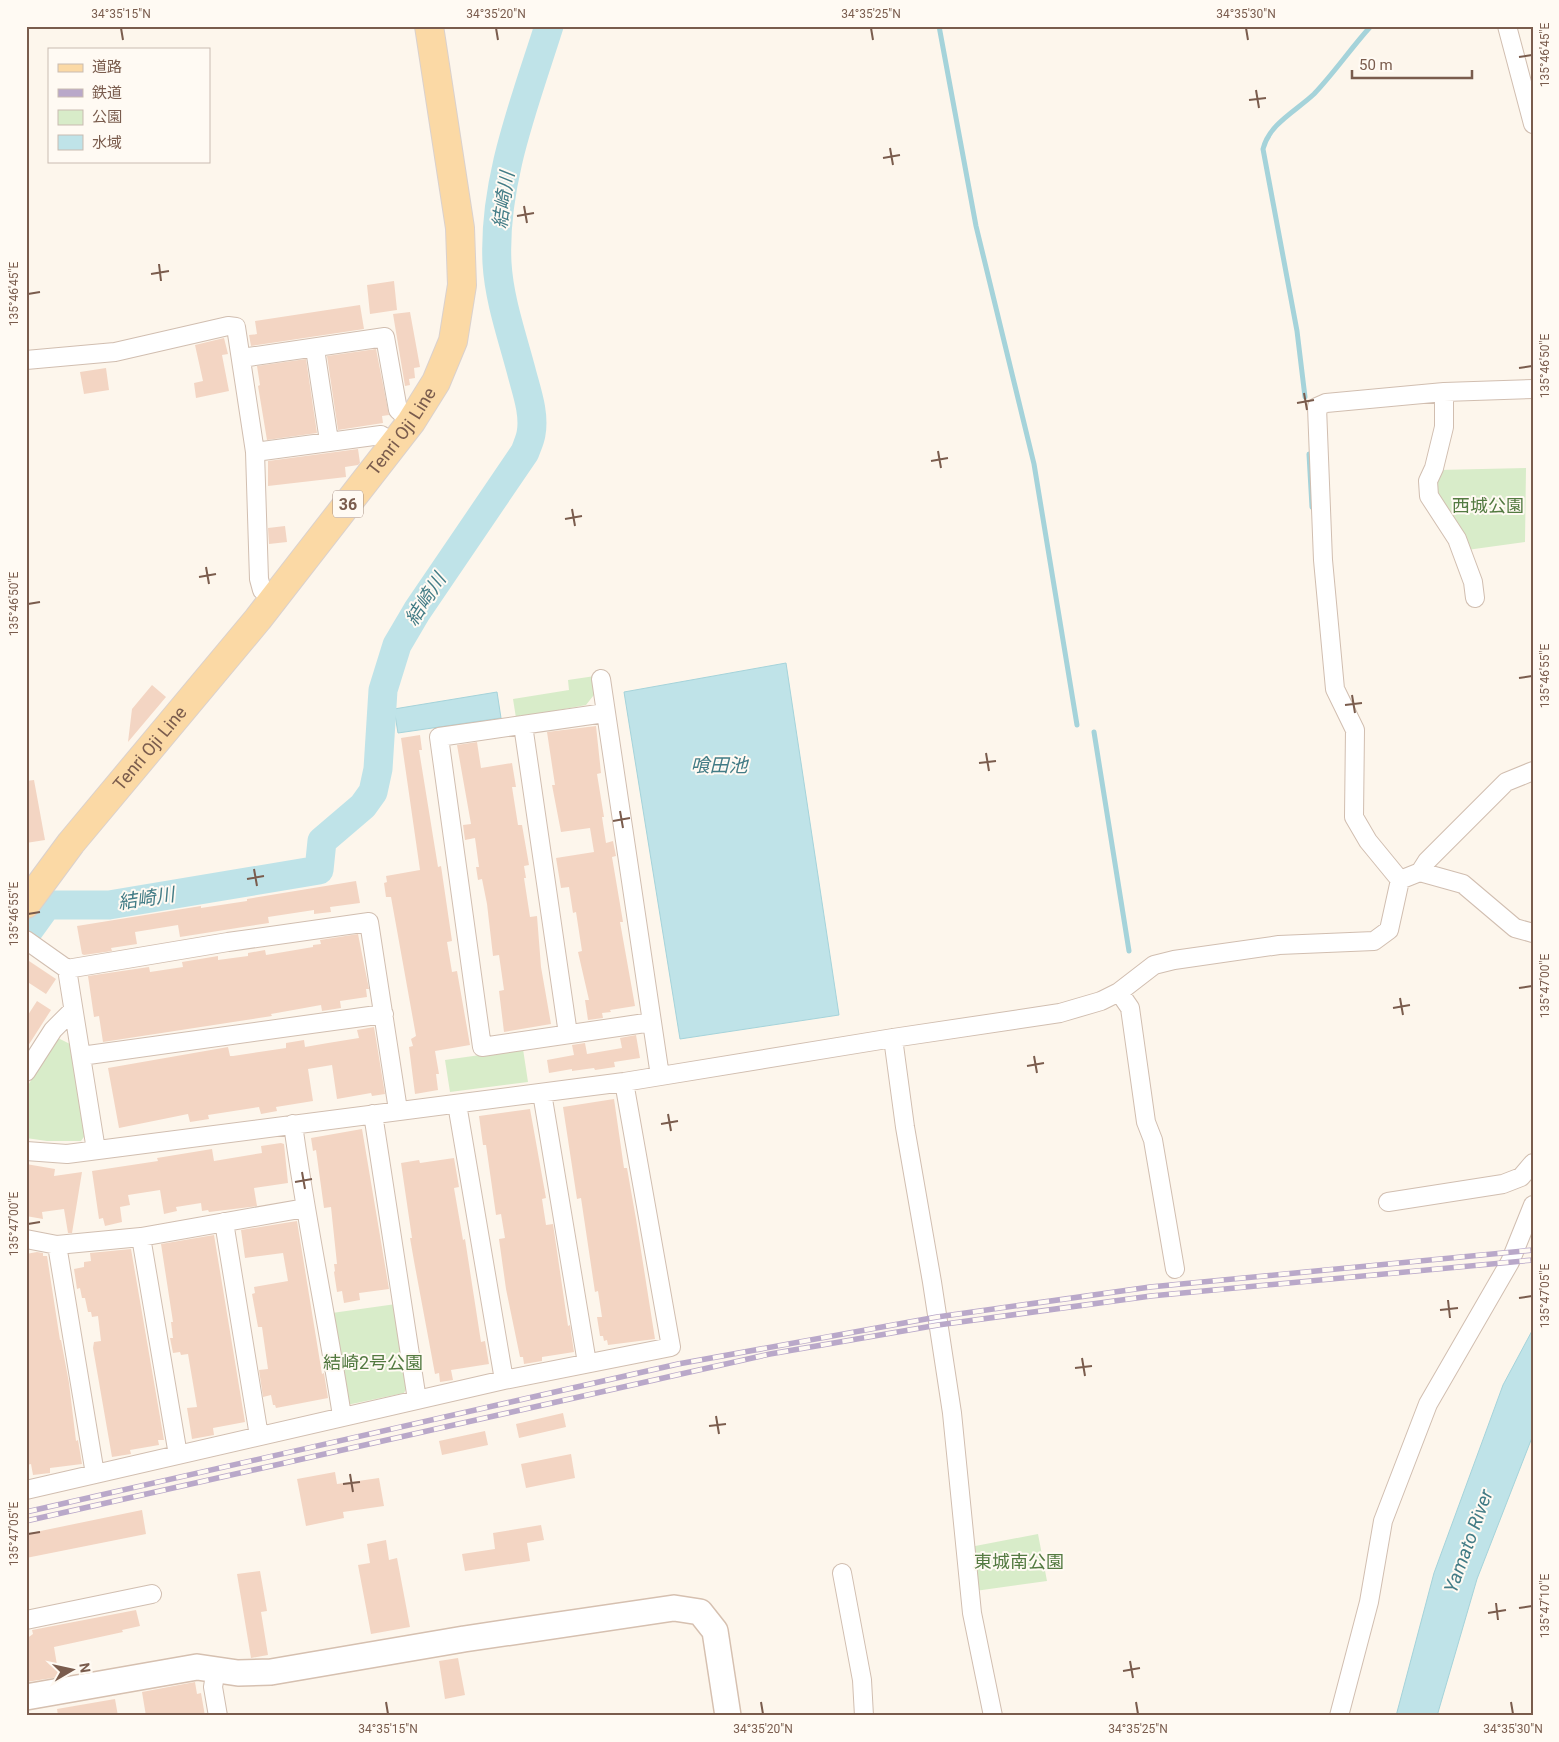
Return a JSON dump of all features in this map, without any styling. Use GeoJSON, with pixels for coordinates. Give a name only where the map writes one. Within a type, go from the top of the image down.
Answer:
{"type":"FeatureCollection","features":[{"type":"Feature","properties":{"kind":"main road","name":"Tenri Oji Line"},"geometry":{"type":"LineString","coordinates":[[26,904],[71,843],[273,599],[395,444],[412,422],[447,361],[453,341],[462,285],[460,228],[429,26]]}},
{"type":"Feature","properties":{"kind":"street"},"geometry":{"type":"LineString","coordinates":[[1507,26],[1533,124]]}},
{"type":"Feature","properties":{"kind":"street"},"geometry":{"type":"LineString","coordinates":[[26,360],[115,352],[228,326],[236,328],[255,452],[260,579],[262,590],[273,599]]}},
{"type":"Feature","properties":{"kind":"street"},"geometry":{"type":"LineString","coordinates":[[242,358],[385,337],[398,410],[412,422]]}},
{"type":"Feature","properties":{"kind":"street"},"geometry":{"type":"LineString","coordinates":[[315,348],[329,441]]}},
{"type":"Feature","properties":{"kind":"street"},"geometry":{"type":"LineString","coordinates":[[1400,880],[1368,841],[1354,817],[1355,730],[1334,689],[1323,560],[1317,407],[1326,403],[1444,392],[1533,389]]}},
{"type":"Feature","properties":{"kind":"street"},"geometry":{"type":"LineString","coordinates":[[1444,392],[1444,427],[1434,468],[1428,481],[1429,496],[1457,538],[1463,551],[1475,598]]}},
{"type":"Feature","properties":{"kind":"street"},"geometry":{"type":"LineString","coordinates":[[255,452],[381,435],[395,444]]}},
{"type":"Feature","properties":{"kind":"street"},"geometry":{"type":"LineString","coordinates":[[602,679],[605,713],[660,1076]]}},
{"type":"Feature","properties":{"kind":"street"},"geometry":{"type":"LineString","coordinates":[[605,713],[439,737],[482,1047],[652,1022]]}},
{"type":"Feature","properties":{"kind":"street"},"geometry":{"type":"LineString","coordinates":[[523,725],[568,1034]]}},
{"type":"Feature","properties":{"kind":"street"},"geometry":{"type":"LineString","coordinates":[[1420,872],[1427,860],[1506,782],[1533,771]]}},
{"type":"Feature","properties":{"kind":"street"},"geometry":{"type":"LineString","coordinates":[[1400,880],[1420,872],[1463,884],[1515,928],[1533,933]]}},
{"type":"Feature","properties":{"kind":"street"},"geometry":{"type":"LineString","coordinates":[[26,1151],[38,1154],[67,1154],[542,1093],[624,1082],[1060,1013],[1101,1002],[1119,992],[1154,965],[1174,960],[1279,945],[1374,941],[1389,930],[1400,880]]}},
{"type":"Feature","properties":{"kind":"street"},"geometry":{"type":"LineString","coordinates":[[26,940],[67,969],[228,942],[369,922],[398,1110]]}},
{"type":"Feature","properties":{"kind":"street"},"geometry":{"type":"LineString","coordinates":[[67,969],[96,1150]]}},
{"type":"Feature","properties":{"kind":"street"},"geometry":{"type":"LineString","coordinates":[[1119,992],[1130,1008],[1146,1122],[1153,1140],[1175,1268]]}},
{"type":"Feature","properties":{"kind":"street"},"geometry":{"type":"LineString","coordinates":[[26,1072],[53,1030],[73,1010]]}},
{"type":"Feature","properties":{"kind":"street"},"geometry":{"type":"LineString","coordinates":[[81,1056],[384,1014]]}},
{"type":"Feature","properties":{"kind":"street"},"geometry":{"type":"LineString","coordinates":[[893,1038],[905,1127],[932,1282],[952,1413],[972,1613],[993,1716]]}},
{"type":"Feature","properties":{"kind":"street"},"geometry":{"type":"LineString","coordinates":[[26,1490],[504,1380],[671,1347],[624,1082]]}},
{"type":"Feature","properties":{"kind":"street"},"geometry":{"type":"LineString","coordinates":[[542,1093],[588,1363]]}},
{"type":"Feature","properties":{"kind":"street"},"geometry":{"type":"LineString","coordinates":[[457,1104],[504,1380]]}},
{"type":"Feature","properties":{"kind":"street"},"geometry":{"type":"LineString","coordinates":[[373,1114],[417,1400]]}},
{"type":"Feature","properties":{"kind":"street"},"geometry":{"type":"LineString","coordinates":[[293,1124],[304,1208],[326,1314],[342,1416]]}},
{"type":"Feature","properties":{"kind":"street"},"geometry":{"type":"LineString","coordinates":[[1388,1202],[1503,1184],[1521,1177],[1533,1163]]}},
{"type":"Feature","properties":{"kind":"street"},"geometry":{"type":"LineString","coordinates":[[1339,1716],[1369,1602],[1383,1521],[1400,1476],[1428,1404],[1510,1262],[1533,1205]]}},
{"type":"Feature","properties":{"kind":"street"},"geometry":{"type":"LineString","coordinates":[[26,1239],[56,1245],[141,1237],[304,1208]]}},
{"type":"Feature","properties":{"kind":"street"},"geometry":{"type":"LineString","coordinates":[[224,1222],[259,1436]]}},
{"type":"Feature","properties":{"kind":"street"},"geometry":{"type":"LineString","coordinates":[[141,1237],[178,1456]]}},
{"type":"Feature","properties":{"kind":"street"},"geometry":{"type":"LineString","coordinates":[[56,1245],[95,1474]]}},
{"type":"Feature","properties":{"kind":"street"},"geometry":{"type":"LineString","coordinates":[[842,1573],[862,1680],[864,1716]]}},
{"type":"Feature","properties":{"kind":"street"},"geometry":{"type":"LineString","coordinates":[[26,1620],[152,1594]]}},
{"type":"Feature","properties":{"kind":"street"},"geometry":{"type":"LineString","coordinates":[[26,1697],[197,1667],[238,1673],[271,1672],[464,1639],[674,1608],[700,1612],[715,1631],[728,1716]]}},
{"type":"Feature","properties":{"kind":"street"},"geometry":{"type":"LineString","coordinates":[[216,1669],[213,1687],[218,1716]]}},
{"type":"Feature","properties":{"kind":"green space","name":"西城公園"},"geometry":{"type":"Polygon","coordinates":[[[1526,468],[1525,542],[1467,550],[1433,492],[1438,470],[1526,468]]]}},
{"type":"Feature","properties":{"kind":"green space"},"geometry":{"type":"Polygon","coordinates":[[[595,676],[597,691],[586,705],[516,718],[513,699],[569,690],[568,680],[595,676]]]}},
{"type":"Feature","properties":{"kind":"green space"},"geometry":{"type":"Polygon","coordinates":[[[56,1037],[70,1044],[86,1134],[81,1141],[47,1141],[26,1138],[26,1089],[56,1037]]]}},
{"type":"Feature","properties":{"kind":"green space"},"geometry":{"type":"Polygon","coordinates":[[[523,1049],[528,1082],[450,1092],[445,1060],[523,1049]]]}},
{"type":"Feature","properties":{"kind":"green space","name":"結崎2号公園"},"geometry":{"type":"Polygon","coordinates":[[[396,1304],[409,1383],[404,1393],[347,1405],[332,1313],[396,1304]]]}},
{"type":"Feature","properties":{"kind":"green space","name":"東城南公園"},"geometry":{"type":"Polygon","coordinates":[[[1038,1534],[1047,1581],[975,1591],[970,1547],[1038,1534]]]}},
{"type":"Feature","properties":{"kind":"water","name":"喰田池"},"geometry":{"type":"Polygon","coordinates":[[[786,663],[839,1015],[680,1039],[624,692],[786,663]]]}},
{"type":"Feature","properties":{"kind":"water"},"geometry":{"type":"Polygon","coordinates":[[[497,692],[501,718],[398,733],[394,709],[497,692]]]}},
{"type":"Feature","properties":{"kind":"water","name":"Yamato River"},"geometry":{"type":"Polygon","coordinates":[[[1533,1329],[1533,1435],[1477,1579],[1437,1716],[1396,1716],[1434,1573],[1503,1385],[1533,1329]]]}},
{"type":"Feature","properties":{"kind":"building"},"geometry":{"type":"Polygon","coordinates":[[[394,281],[397,310],[370,314],[367,285],[394,281]]]}},
{"type":"Feature","properties":{"kind":"building"},"geometry":{"type":"Polygon","coordinates":[[[360,305],[364,329],[251,346],[249,335],[257,334],[255,321],[360,305]]]}},
{"type":"Feature","properties":{"kind":"building"},"geometry":{"type":"Polygon","coordinates":[[[410,312],[420,367],[414,368],[415,378],[409,379],[410,385],[405,386],[393,314],[410,312]]]}},
{"type":"Feature","properties":{"kind":"building"},"geometry":{"type":"Polygon","coordinates":[[[224,338],[228,354],[222,355],[229,391],[196,398],[194,383],[203,381],[195,345],[224,338]]]}},
{"type":"Feature","properties":{"kind":"building"},"geometry":{"type":"Polygon","coordinates":[[[376,349],[389,415],[382,416],[383,423],[338,430],[327,356],[376,349]]]}},
{"type":"Feature","properties":{"kind":"building"},"geometry":{"type":"Polygon","coordinates":[[[306,359],[317,433],[267,440],[258,386],[260,385],[257,366],[306,359]]]}},
{"type":"Feature","properties":{"kind":"building"},"geometry":{"type":"Polygon","coordinates":[[[106,368],[109,390],[84,394],[80,372],[106,368]]]}},
{"type":"Feature","properties":{"kind":"building"},"geometry":{"type":"Polygon","coordinates":[[[358,449],[360,463],[345,467],[346,477],[268,486],[268,461],[358,449]]]}},
{"type":"Feature","properties":{"kind":"building"},"geometry":{"type":"Polygon","coordinates":[[[285,526],[287,542],[269,544],[268,528],[285,526]]]}},
{"type":"Feature","properties":{"kind":"building"},"geometry":{"type":"Polygon","coordinates":[[[152,685],[166,697],[128,742],[132,709],[152,685]]]}},
{"type":"Feature","properties":{"kind":"building"},"geometry":{"type":"Polygon","coordinates":[[[596,726],[601,773],[597,774],[604,817],[602,817],[606,843],[613,841],[616,856],[612,857],[623,922],[620,922],[635,1006],[610,1010],[611,1012],[602,1013],[603,1018],[588,1020],[585,1000],[589,1000],[578,952],[582,951],[576,912],[573,913],[569,887],[561,888],[556,858],[594,852],[590,828],[561,832],[552,785],[555,785],[547,732],[596,726]]]}},
{"type":"Feature","properties":{"kind":"building"},"geometry":{"type":"Polygon","coordinates":[[[420,735],[422,750],[419,750],[438,867],[441,866],[452,941],[447,942],[452,972],[457,971],[470,1045],[435,1051],[439,1074],[436,1074],[438,1090],[415,1094],[409,1047],[413,1046],[411,1039],[416,1036],[391,897],[386,897],[384,883],[387,882],[386,876],[420,870],[401,738],[420,735]]]}},
{"type":"Feature","properties":{"kind":"building"},"geometry":{"type":"Polygon","coordinates":[[[477,742],[481,768],[512,763],[516,787],[512,787],[518,825],[522,825],[529,865],[524,866],[526,878],[524,878],[530,917],[537,916],[541,967],[551,1024],[504,1032],[499,991],[504,990],[499,955],[493,956],[487,904],[482,879],[478,880],[476,867],[479,867],[475,838],[465,840],[463,825],[471,824],[457,745],[477,742]]]}},
{"type":"Feature","properties":{"kind":"building"},"geometry":{"type":"Polygon","coordinates":[[[34,780],[45,840],[26,843],[26,781],[34,780]]]}},
{"type":"Feature","properties":{"kind":"building"},"geometry":{"type":"Polygon","coordinates":[[[356,881],[360,903],[330,907],[331,912],[314,914],[314,910],[268,917],[269,923],[180,937],[178,925],[135,932],[137,944],[111,948],[112,951],[82,954],[77,926],[201,906],[201,908],[247,901],[247,899],[356,881]]]}},
{"type":"Feature","properties":{"kind":"building"},"geometry":{"type":"Polygon","coordinates":[[[358,934],[369,989],[366,989],[367,997],[340,1001],[341,1008],[322,1011],[321,1005],[271,1014],[272,1016],[103,1042],[99,1016],[94,1017],[88,976],[149,967],[150,972],[183,967],[182,962],[218,956],[218,960],[248,956],[248,953],[265,950],[266,955],[313,947],[313,945],[321,944],[320,940],[358,934]]]}},
{"type":"Feature","properties":{"kind":"building"},"geometry":{"type":"Polygon","coordinates":[[[26,959],[56,979],[46,994],[26,981],[26,959]]]}},
{"type":"Feature","properties":{"kind":"building"},"geometry":{"type":"Polygon","coordinates":[[[37,1001],[51,1010],[26,1049],[26,1018],[37,1001]]]}},
{"type":"Feature","properties":{"kind":"building"},"geometry":{"type":"Polygon","coordinates":[[[374,1027],[385,1094],[372,1096],[371,1093],[337,1099],[332,1065],[308,1069],[313,1101],[276,1107],[277,1111],[261,1114],[259,1107],[208,1115],[209,1119],[190,1122],[188,1114],[119,1128],[108,1068],[228,1047],[230,1056],[233,1056],[286,1048],[286,1043],[304,1040],[305,1047],[359,1038],[357,1030],[374,1027]]]}},
{"type":"Feature","properties":{"kind":"building"},"geometry":{"type":"Polygon","coordinates":[[[636,1035],[640,1058],[614,1062],[615,1067],[595,1070],[594,1068],[572,1071],[572,1069],[549,1073],[547,1060],[574,1055],[572,1045],[585,1043],[587,1054],[622,1048],[620,1038],[636,1035]]]}},
{"type":"Feature","properties":{"kind":"building"},"geometry":{"type":"Polygon","coordinates":[[[614,1099],[624,1168],[627,1168],[655,1339],[608,1345],[607,1340],[604,1341],[603,1336],[600,1336],[597,1317],[602,1317],[598,1291],[595,1292],[581,1198],[577,1199],[563,1107],[614,1099]]]}},
{"type":"Feature","properties":{"kind":"building"},"geometry":{"type":"Polygon","coordinates":[[[530,1109],[546,1198],[542,1199],[546,1225],[553,1224],[568,1326],[570,1325],[574,1352],[542,1357],[542,1361],[524,1364],[523,1357],[520,1357],[506,1289],[499,1239],[505,1238],[501,1214],[496,1215],[486,1145],[483,1145],[479,1116],[530,1109]]]}},
{"type":"Feature","properties":{"kind":"building"},"geometry":{"type":"Polygon","coordinates":[[[362,1129],[389,1289],[359,1293],[360,1300],[344,1303],[342,1291],[337,1292],[334,1272],[334,1264],[337,1264],[331,1207],[324,1208],[316,1150],[313,1151],[311,1138],[362,1129]]]}},
{"type":"Feature","properties":{"kind":"building"},"geometry":{"type":"Polygon","coordinates":[[[284,1144],[288,1183],[254,1188],[257,1206],[209,1212],[208,1210],[202,1211],[201,1203],[176,1207],[177,1211],[164,1214],[160,1190],[128,1195],[130,1205],[120,1207],[122,1222],[105,1226],[103,1218],[99,1219],[92,1171],[158,1161],[157,1158],[212,1149],[214,1161],[262,1153],[261,1146],[284,1144]]]}},
{"type":"Feature","properties":{"kind":"building"},"geometry":{"type":"Polygon","coordinates":[[[454,1158],[459,1187],[454,1188],[463,1240],[465,1239],[481,1342],[485,1341],[489,1364],[451,1370],[453,1380],[440,1382],[439,1373],[435,1374],[414,1261],[401,1163],[419,1160],[420,1163],[454,1158]]]}},
{"type":"Feature","properties":{"kind":"building"},"geometry":{"type":"Polygon","coordinates":[[[26,1164],[55,1169],[54,1176],[82,1172],[72,1233],[68,1233],[64,1209],[42,1212],[43,1219],[26,1216],[26,1164]]]}},
{"type":"Feature","properties":{"kind":"building"},"geometry":{"type":"Polygon","coordinates":[[[297,1221],[322,1374],[324,1373],[328,1398],[276,1408],[273,1405],[271,1395],[263,1397],[259,1370],[268,1369],[262,1327],[258,1327],[252,1294],[255,1293],[254,1287],[288,1281],[283,1253],[245,1258],[241,1230],[297,1221]]]}},
{"type":"Feature","properties":{"kind":"building"},"geometry":{"type":"Polygon","coordinates":[[[214,1235],[245,1422],[213,1428],[214,1435],[192,1439],[187,1408],[197,1407],[188,1354],[173,1353],[170,1338],[173,1338],[171,1322],[173,1322],[161,1244],[214,1235]]]}},
{"type":"Feature","properties":{"kind":"building"},"geometry":{"type":"Polygon","coordinates":[[[131,1249],[164,1440],[158,1440],[159,1445],[130,1450],[131,1454],[112,1457],[93,1348],[94,1342],[101,1341],[98,1316],[92,1317],[91,1312],[88,1312],[85,1298],[82,1298],[80,1288],[77,1289],[74,1269],[84,1267],[84,1262],[91,1261],[90,1253],[131,1249]]]}},
{"type":"Feature","properties":{"kind":"building"},"geometry":{"type":"Polygon","coordinates":[[[37,1252],[47,1256],[60,1340],[69,1383],[76,1441],[78,1440],[82,1464],[50,1468],[50,1473],[33,1475],[31,1464],[27,1465],[26,1455],[26,1254],[37,1252]]]}},
{"type":"Feature","properties":{"kind":"building"},"geometry":{"type":"Polygon","coordinates":[[[563,1413],[566,1427],[519,1438],[516,1424],[563,1413]]]}},
{"type":"Feature","properties":{"kind":"building"},"geometry":{"type":"Polygon","coordinates":[[[485,1431],[488,1445],[442,1455],[439,1441],[485,1431]]]}},
{"type":"Feature","properties":{"kind":"building"},"geometry":{"type":"Polygon","coordinates":[[[571,1454],[575,1478],[526,1488],[521,1464],[571,1454]]]}},
{"type":"Feature","properties":{"kind":"building"},"geometry":{"type":"Polygon","coordinates":[[[335,1472],[337,1484],[379,1478],[384,1506],[343,1512],[344,1518],[306,1526],[297,1479],[335,1472]]]}},
{"type":"Feature","properties":{"kind":"building"},"geometry":{"type":"Polygon","coordinates":[[[142,1510],[146,1534],[26,1558],[26,1534],[142,1510]]]}},
{"type":"Feature","properties":{"kind":"building"},"geometry":{"type":"Polygon","coordinates":[[[541,1525],[544,1540],[527,1543],[530,1561],[465,1571],[462,1554],[495,1549],[493,1533],[541,1525]]]}},
{"type":"Feature","properties":{"kind":"building"},"geometry":{"type":"Polygon","coordinates":[[[386,1540],[389,1560],[397,1558],[410,1627],[371,1634],[358,1565],[370,1563],[367,1544],[386,1540]]]}},
{"type":"Feature","properties":{"kind":"building"},"geometry":{"type":"Polygon","coordinates":[[[260,1571],[267,1611],[261,1612],[268,1655],[251,1658],[237,1574],[260,1571]]]}},
{"type":"Feature","properties":{"kind":"building"},"geometry":{"type":"Polygon","coordinates":[[[136,1610],[140,1626],[122,1630],[123,1632],[54,1647],[59,1677],[26,1682],[26,1639],[33,1634],[32,1630],[136,1610]]]}},
{"type":"Feature","properties":{"kind":"building"},"geometry":{"type":"Polygon","coordinates":[[[458,1658],[465,1695],[445,1699],[439,1661],[458,1658]]]}},
{"type":"Feature","properties":{"kind":"building"},"geometry":{"type":"Polygon","coordinates":[[[195,1682],[197,1694],[201,1693],[205,1716],[146,1716],[142,1692],[195,1682]]]}},
{"type":"Feature","properties":{"kind":"building"},"geometry":{"type":"Polygon","coordinates":[[[115,1699],[118,1716],[58,1716],[57,1709],[115,1699]]]}},
{"type":"Feature","properties":{"kind":"waterway","name":"結崎川"},"geometry":{"type":"LineString","coordinates":[[26,934],[47,905],[109,905],[319,870],[322,841],[363,806],[373,792],[378,769],[383,690],[397,645],[417,611],[525,452],[531,436],[532,418],[529,402],[500,290],[497,263],[497,233],[500,202],[512,143],[549,26]]}},
{"type":"Feature","properties":{"kind":"waterway"},"geometry":{"type":"LineString","coordinates":[[939,26],[976,226],[1034,464],[1077,725]]}},
{"type":"Feature","properties":{"kind":"waterway"},"geometry":{"type":"LineString","coordinates":[[1305,397],[1297,331],[1263,149],[1266,140],[1277,125],[1314,94],[1371,26]]}},
{"type":"Feature","properties":{"kind":"waterway"},"geometry":{"type":"LineString","coordinates":[[1309,454],[1312,507]]}},
{"type":"Feature","properties":{"kind":"waterway"},"geometry":{"type":"LineString","coordinates":[[1094,732],[1129,951]]}},
{"type":"Feature","properties":{"kind":"railway"},"geometry":{"type":"LineString","coordinates":[[26,1512],[678,1364],[937,1317],[1150,1287],[1533,1250]]}},
{"type":"Feature","properties":{"kind":"railway"},"geometry":{"type":"LineString","coordinates":[[26,1521],[770,1354],[938,1325],[1151,1296],[1533,1260]]}}]}
